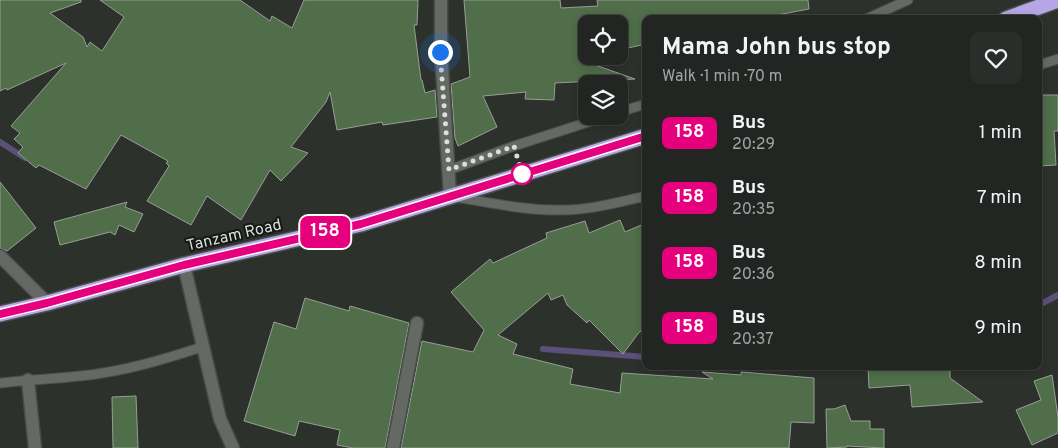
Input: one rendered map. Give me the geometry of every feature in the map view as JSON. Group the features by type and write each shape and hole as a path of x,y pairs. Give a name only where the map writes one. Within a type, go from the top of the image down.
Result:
{"highway":[{"path":"1017,15 1058,0"},
{"name":"Tanzam Road","path":"0,314 184,265 361,224 642,137"}],"street":[{"path":"441,0 440,52 450,196"},
{"path":"0,256 47,303"},
{"path":"184,265 220,419 232,448"},
{"path":"393,448 417,322"},
{"path":"28,380 35,448"}],"lane":[{"path":"875,15 908,0"},
{"path":"1042,64 1058,59"},
{"path":"628,109 642,105"},
{"path":"449,170 579,125"},
{"path":"450,196 521,208 564,210 608,205 642,197"},
{"path":"0,383 80,376 120,370 148,364 202,346"}],"building":[{"path":"0,0 81,0 81,2 50,13 83,37 87,47 90,42 102,51 124,17 100,0 240,0 270,21 272,16 292,28 304,0 418,0 417,25 414,25 421,80 425,93 435,90 437,117 383,125 382,122 337,130 330,92 326,102 291,147 308,153 281,181 270,170 241,220 207,196 191,225 147,201 169,166 166,163 168,161 121,135 86,189 39,165 36,168 18,153 23,147 14,139 20,133 11,126 66,63 7,90 6,88 0,91"},
{"path":"464,0 560,0 561,8 598,6 597,0 808,0 809,9 777,15 642,15 642,45 628,48 628,15 578,15 578,65 595,65 624,75 578,75 578,82 555,83 554,100 525,99 526,92 483,96 497,127 458,146 455,138 451,84 470,77"},
{"path":"1042,95 1058,95 1058,131 1054,131 1056,165 1042,166"},
{"path":"0,182 36,228 7,251 0,248"},
{"path":"127,202 125,207 143,214 134,232 119,225 115,235 110,232 60,245 54,222"},
{"path":"620,220 625,232 642,225 642,332 640,331 623,354 589,320 587,323 567,305 563,295 551,300 548,293 498,335 517,344 513,354 573,369 570,384 620,393 622,373 713,379 702,372 741,375 741,372 814,378 814,423 791,422 789,448 401,448 422,341 473,352 484,330 451,292 490,259 493,263 547,238 546,233 585,221 589,233"},
{"path":"305,298 349,311 350,306 409,323 385,448 353,448 337,445 340,430 299,421 295,436 244,421 274,322 296,329"},
{"path":"868,370 950,370 950,378 983,402 912,407 910,385 869,388"},
{"path":"1052,375 1058,417 1058,433 1032,445 1016,410 1041,400 1034,381"},
{"path":"136,396 138,448 113,448 112,397"},
{"path":"845,405 851,421 870,421 870,429 884,429 884,448 847,446 827,448 826,409 834,409"}],"waterway":[{"path":"0,142 25,158"},
{"path":"1042,303 1058,295"},
{"path":"543,349 642,357"}],"bus line":[{"name":"158","path":"0,314 184,265 361,224 642,137"}],"route":[{"path":"440,52 449,170 514,146 522,174"}]}
